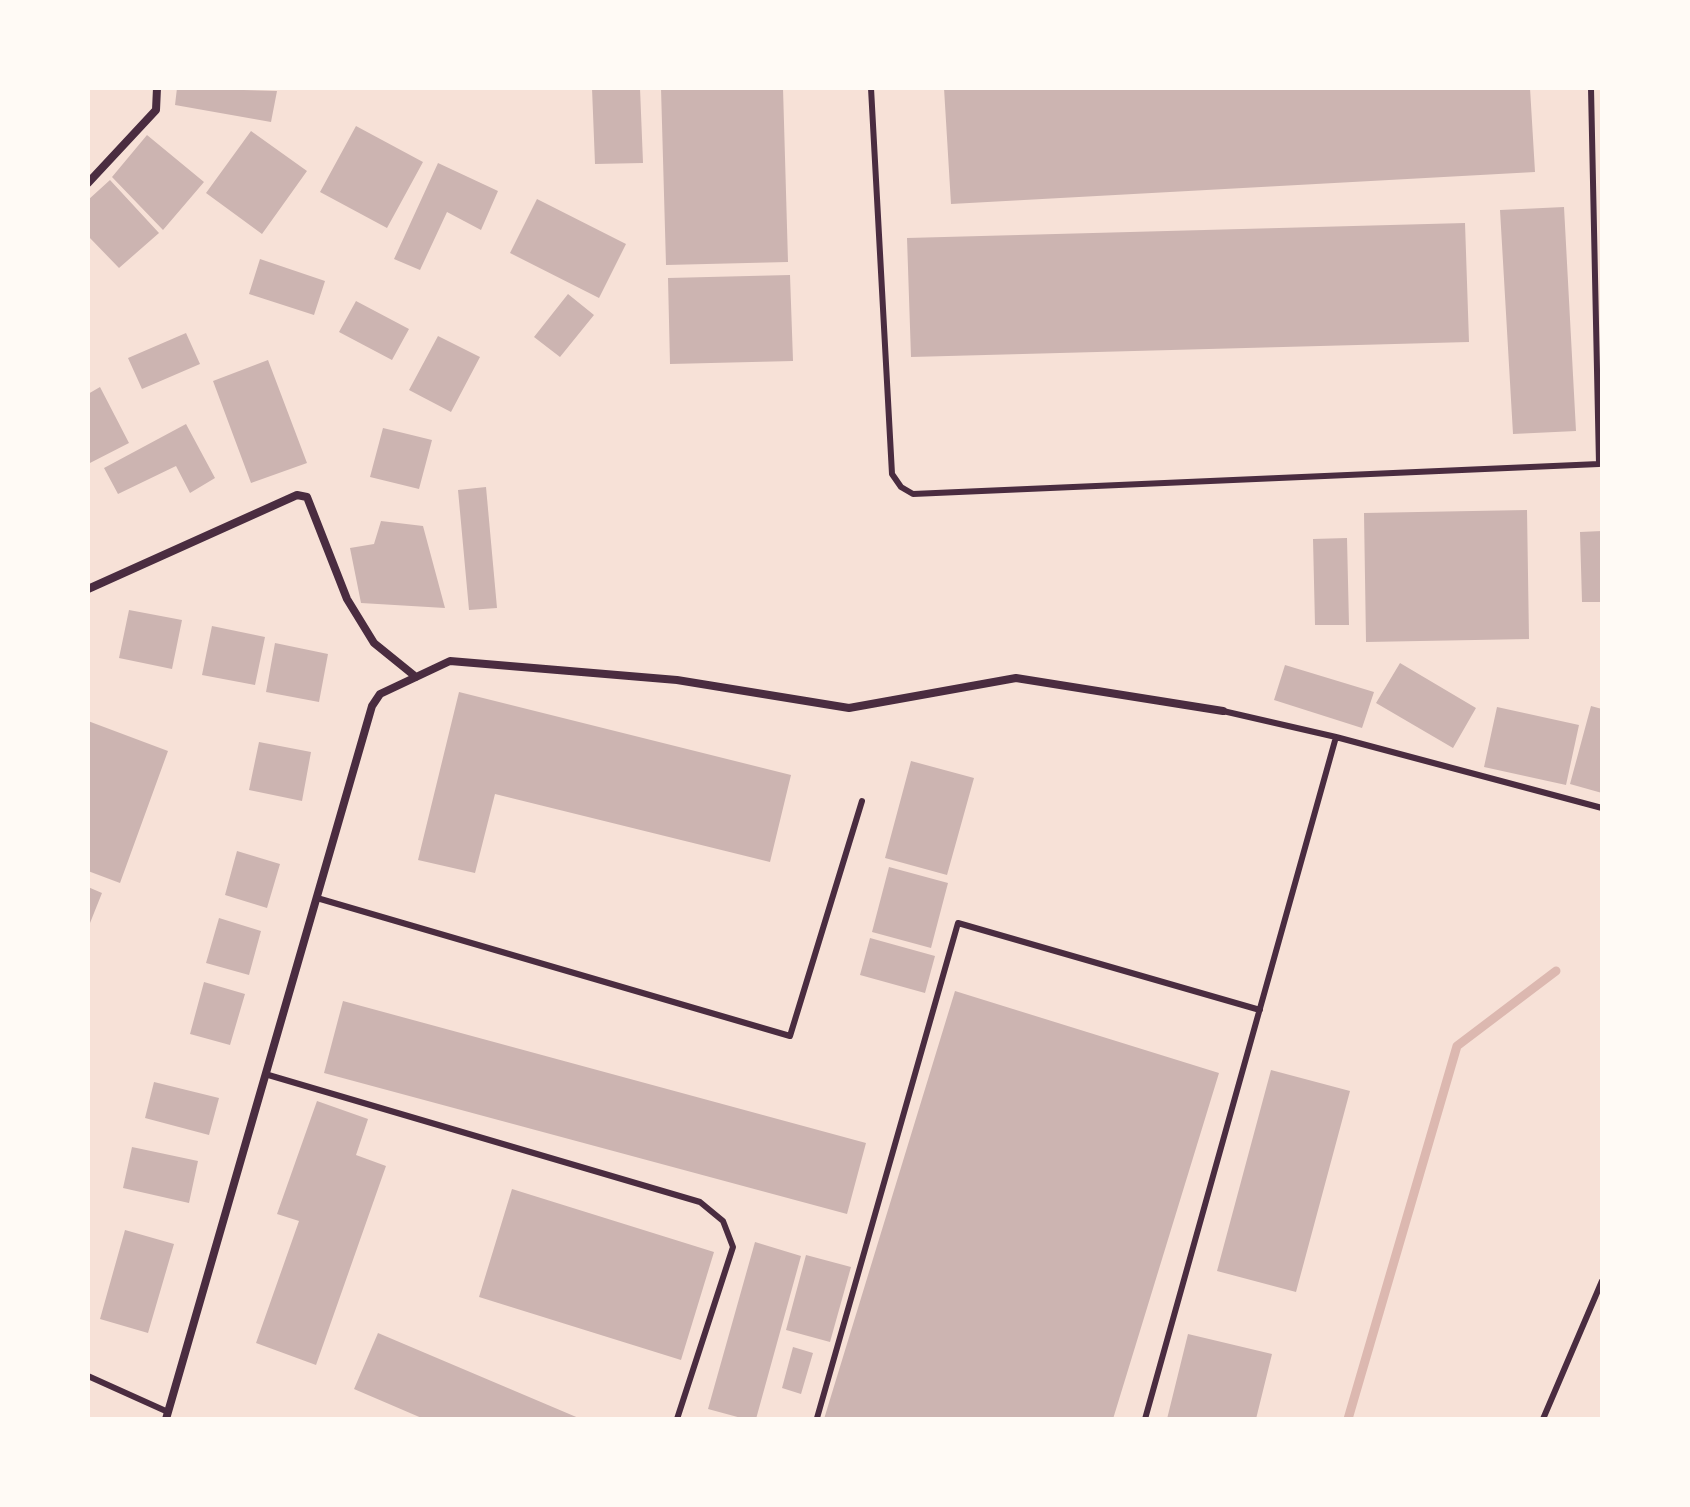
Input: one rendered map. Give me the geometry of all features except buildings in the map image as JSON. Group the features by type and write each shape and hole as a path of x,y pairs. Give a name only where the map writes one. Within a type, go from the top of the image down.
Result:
{"street":[{"path":"88,183 133,139 156,110 157,88"},
{"path":"88,589 297,495 307,497 347,599 374,643 416,677"},
{"path":"167,1416 372,706 380,694 450,661 677,680 849,708 1016,678 1223,711"}],"lane":[{"path":"871,88 892,474 901,487 913,494 1600,464 1591,88"},
{"path":"1223,711 1336,737 1602,808"},
{"path":"1145,1419 1336,737"},
{"path":"317,898 790,1036 862,801"},
{"path":"817,1418 958,923 1260,1010"},
{"path":"265,1074 700,1202 723,1221 733,1247 677,1419"},
{"path":"1543,1419 1602,1281"},
{"path":"88,1376 167,1416"}],"waterway":[{"path":"1348,1419 1457,1046 1556,971"}]}
